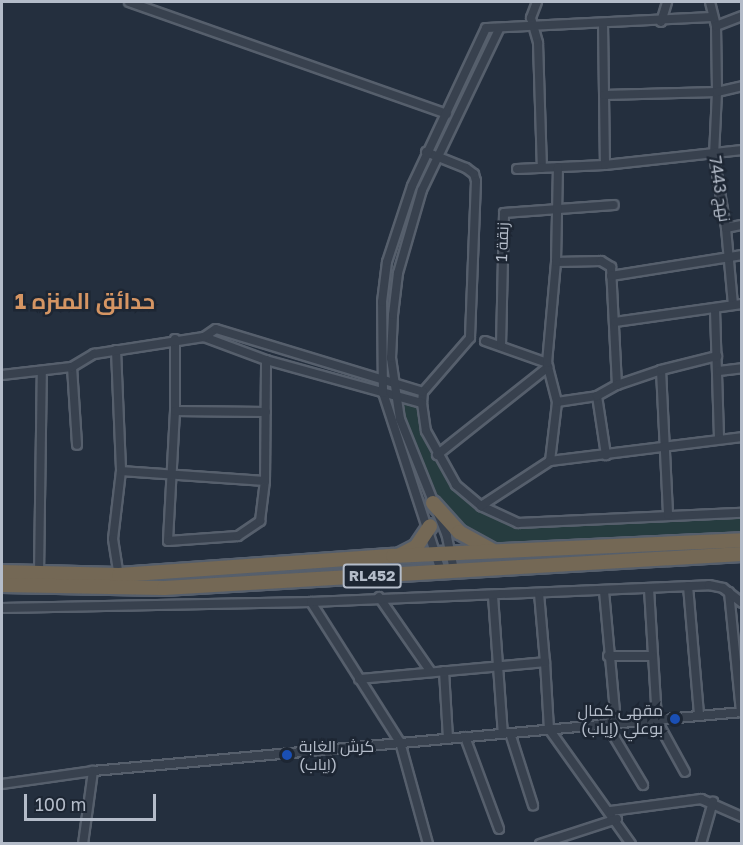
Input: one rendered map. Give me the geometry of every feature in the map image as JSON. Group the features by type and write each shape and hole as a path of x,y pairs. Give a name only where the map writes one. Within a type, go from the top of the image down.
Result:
{"highway":[{"path":"433,503 459,532 492,551"},
{"path":"393,556 416,547 430,526"},
{"name":"RL452","path":"2,572 119,575 393,556 741,540"},
{"name":"RL452","path":"2,585 127,589 741,554"}],"street":[{"path":"129,2 456,117"},
{"path":"537,2 531,18 538,43 542,168"},
{"path":"661,22 667,2"},
{"name":"نهج 7443","path":"710,2 714,22 717,92 714,156 737,304"},
{"path":"448,571 446,554 430,526 399,447 383,393 381,302 387,262 398,224 426,152 486,28 499,29 534,24 714,22 741,16"},
{"path":"603,23 605,165"},
{"path":"448,571 433,503 395,397 393,315 398,273 418,201 437,156 499,29"},
{"path":"604,95 717,92 741,86"},
{"path":"517,169 605,165 714,156 741,150"},
{"path":"426,152 474,174 473,312 467,346 423,392 422,403 426,431 437,455 456,485 481,506 500,517 533,525 668,515 741,513"},
{"path":"550,461 557,402 548,365 556,262 555,209 558,167"},
{"name":"زنقة 1","path":"501,346 503,216 507,211 614,205"},
{"path":"726,228 741,225"},
{"path":"611,276 741,255"},
{"path":"556,262 601,261 611,267 617,385"},
{"path":"615,322 715,310 737,304"},
{"path":"715,310 719,371 718,439"},
{"path":"204,337 216,329 382,382 423,392"},
{"path":"2,375 72,367 94,354 175,339 204,337 266,360 422,403"},
{"path":"175,339 175,411 169,472 168,541 172,543 238,536 253,526 263,513 266,360"},
{"path":"484,341 548,365"},
{"path":"116,350 121,471 113,526 119,575"},
{"path":"557,402 597,396 617,385 661,370 717,356"},
{"path":"437,455 548,365"},
{"path":"72,367 77,445"},
{"path":"719,371 741,368"},
{"path":"661,370 668,515"},
{"path":"39,574 42,371"},
{"path":"597,396 606,455"},
{"path":"175,411 266,412"},
{"path":"481,506 550,461 741,437"},
{"path":"121,471 169,472 265,481"},
{"path":"2,608 311,602 379,597 493,596 716,585 729,591 741,603"},
{"path":"688,586 699,715"},
{"path":"649,589 657,721 685,772"},
{"path":"604,591 612,724 643,785"},
{"path":"2,784 93,771 741,712 729,591"},
{"path":"539,594 549,729 617,819 631,843"},
{"path":"493,596 507,733 533,805"},
{"path":"379,597 431,672"},
{"path":"311,602 400,742 428,843"},
{"path":"608,656 652,656"},
{"path":"359,679 545,662"},
{"path":"444,671 448,738"},
{"path":"465,737 499,829"},
{"path":"83,843 93,771"},
{"path":"611,811 687,799 713,802 741,817"},
{"path":"701,843 713,802"},
{"path":"540,843 617,819"}],"green space":[{"path":"397,400 416,405 434,457 454,487 479,510 499,519 521,527 741,517 741,533 493,547 473,538 436,501 413,457"}],"place":[{"name":"مقهى كمال بوعلي (إياب)","path":"675,719"},
{"name":"كرش الغابة (إياب)","path":"287,755"}],"district":[{"name":"حدائق المنزه 1","path":"85,301"}]}
